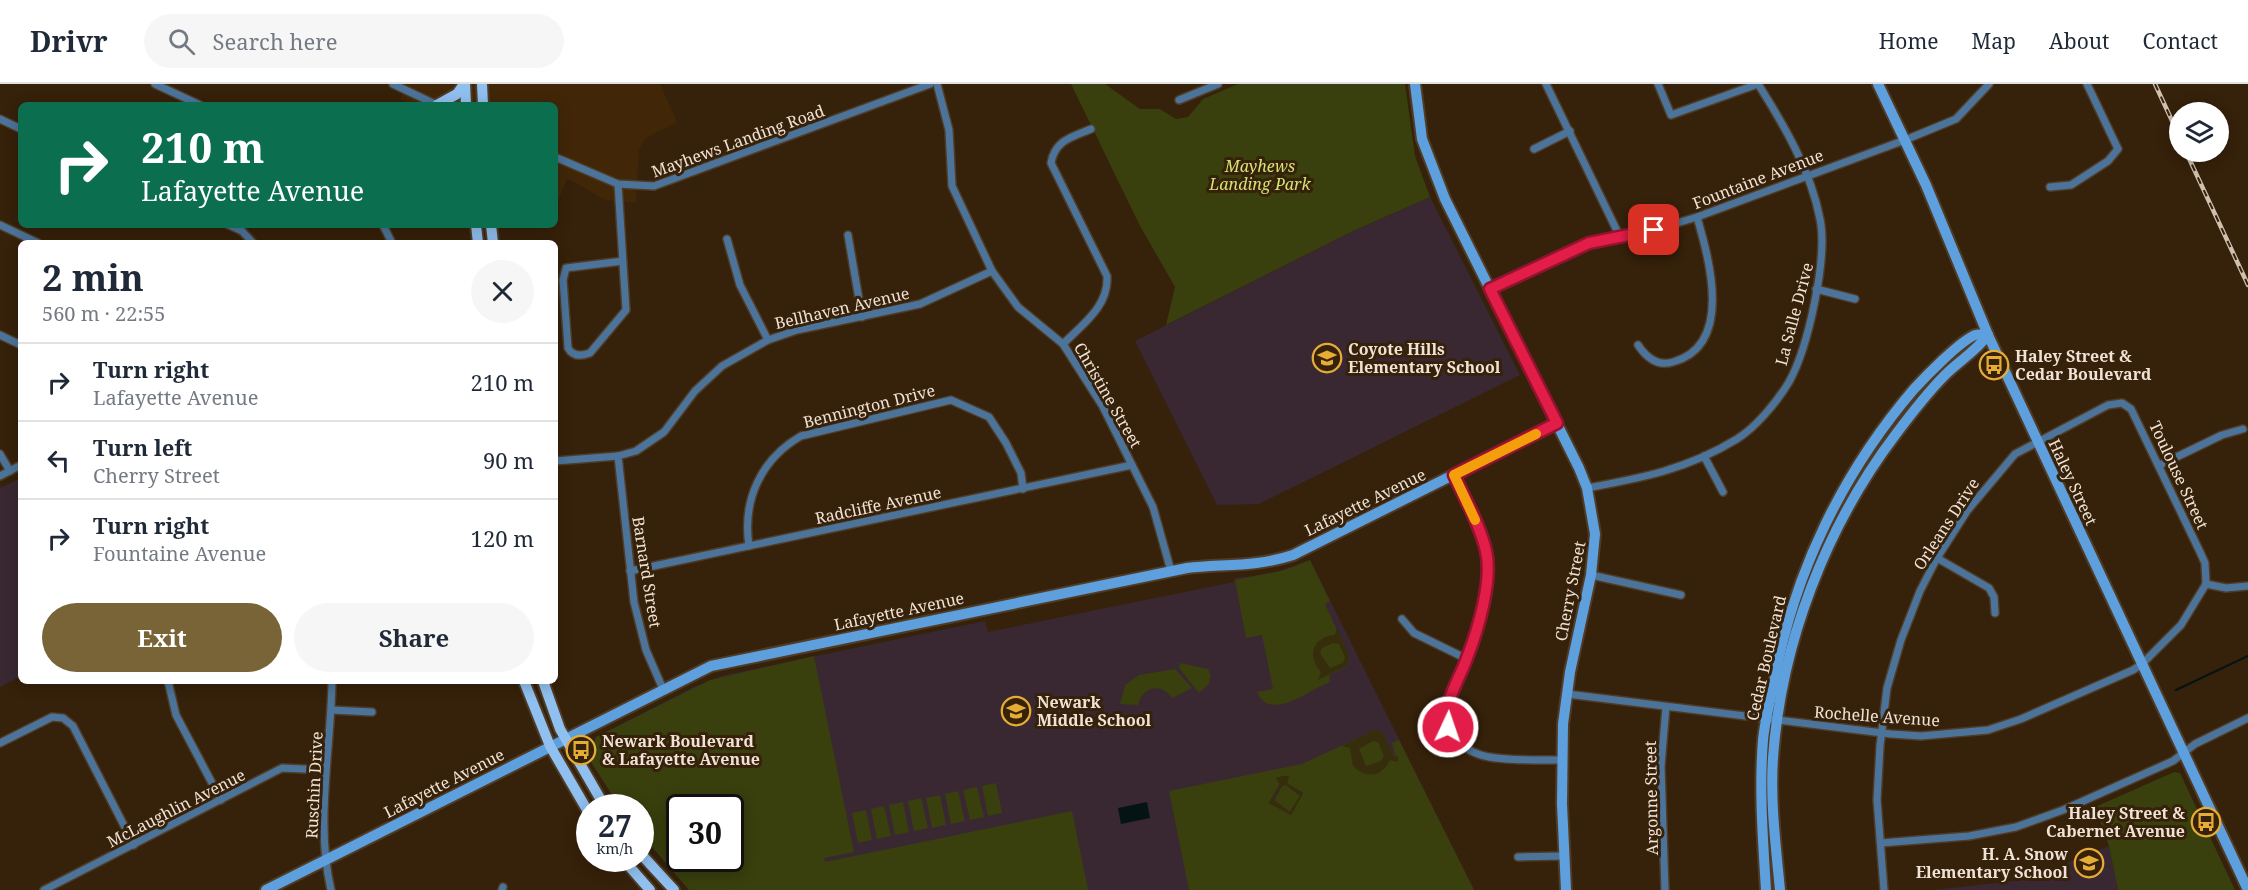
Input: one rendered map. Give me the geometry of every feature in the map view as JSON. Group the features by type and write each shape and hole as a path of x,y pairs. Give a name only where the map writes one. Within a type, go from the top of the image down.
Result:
{"main road":[{"path":"442,102 457,94 464,84"},
{"path":"464,84 466,102"},
{"path":"482,84 483,102"},
{"path":"525,684 550,746 578,794"},
{"path":"544,684 566,738 597,794"},
{"path":"654,868 674,890"},
{"path":"634,872 650,890"}],"street":[{"path":"155,84 194,102"},
{"path":"393,84 431,102"},
{"name":"Mayhews Landing Road","path":"558,158 618,184 648,187 671,182 930,84"},
{"name":"Christine Street","path":"937,84 949,130 952,186 992,271 1018,307 1063,344 1102,405 1153,507 1171,571"},
{"path":"1179,100 1218,84"},
{"name":"Cherry Street","path":"1415,84 1422,139 1445,199 1587,488 1596,534 1591,575 1567,694 1562,760 1566,890"},
{"path":"1546,84 1620,237"},
{"name":"La Salle Drive","path":"1587,488 1646,478 1676,469 1738,438 1756,423 1789,383 1800,355 1823,251 1821,230 1806,175 1785,126 1758,84 1671,115 1658,84"},
{"name":"Haley Street","path":"1878,84 1905,140 1988,335 2248,890"},
{"name":"Fountaine Avenue","path":"1490,289 1589,243 1696,217 1905,140 1956,119 1989,84"},
{"path":"2050,187 2071,185 2108,161 2118,149 2087,84"},
{"path":"0,119 18,128"},
{"path":"1063,344 1096,311 1108,290 1107,276 1051,162 1053,151 1060,142 1091,129"},
{"path":"1534,149 1570,131"},
{"path":"618,184 623,261 626,310 590,353 577,355 572,353 568,348 564,280 566,268 623,261"},
{"path":"1638,345 1653,360 1669,363 1690,352 1703,339 1711,315 1712,282 1711,265 1696,217"},
{"path":"0,225 32,240"},
{"path":"236,228 250,240"},
{"path":"848,235 862,317"},
{"path":"727,239 740,285 768,340"},
{"name":"Bellhaven Avenue","path":"558,461 618,456 652,441 664,432 707,380 738,355 768,340 797,330 920,304 992,271"},
{"path":"1816,290 1855,299"},
{"path":"0,335 18,344"},
{"name":"Cedar Boulevard","path":"1766,890 1761,798 1772,721 1807,600 1845,514 1879,456 1933,388 1980,347 1988,335"},
{"name":"Bennington Drive","path":"749,546 749,510 755,482 785,445 801,436 951,400 975,408 989,417 1006,443 1021,473 1023,489"},
{"name":"Toulouse Street","path":"2037,441 2108,405 2122,403 2131,409 2137,417 2205,563 2206,584"},
{"name":"Lafayette Avenue","path":"266,890 711,666 1171,571 1274,561 1293,555 1557,423"},
{"path":"2160,465 2222,435 2243,429"},
{"name":"Orleans Drive","path":"1884,890 1877,800 1887,688 1900,640 1937,558 1990,480 2015,454 2037,441"},
{"path":"0,454 9,471"},
{"name":"Barnard Street","path":"618,456 630,571 646,650 663,689"},
{"path":"1704,456 1723,492"},
{"name":"Radcliffe Avenue","path":"630,571 1132,465"},
{"path":"0,476 18,466"},
{"path":"1454,475 1483,541 1488,576 1467,659 1450,693 1446,710 1448,727 1456,741 1470,751 1489,757 1562,760"},
{"path":"1937,558 1989,588 1994,597 1995,613"},
{"path":"1591,575 1680,595"},
{"path":"2206,584 2226,588 2248,586"},
{"name":"Rochelle Avenue","path":"1567,694 1882,733 1921,736 1988,730 2021,719 2142,664 2181,625 2206,584"},
{"path":"1401,618 1414,633 1467,659"},
{"path":"169,684 177,715 221,800"},
{"name":"Ruschin Drive","path":"331,890 325,860 325,770 332,710 332,684"},
{"name":"Argonne Street","path":"1665,890 1661,766 1666,707"},
{"path":"332,710 372,711"},
{"path":"0,743 52,717 63,718 73,726 134,845"},
{"path":"1881,843 1969,836 2016,827 2063,810 2173,761 2182,751 2248,718"},
{"name":"Cedar Boulevard","path":"1772,721 1780,890"},
{"name":"McLaughlin Avenue","path":"44,890 282,768 325,770"},
{"path":"1518,857 1565,856"}],"shaded area":[{"path":"407,84 660,84 677,122 646,138 639,149 636,203 605,200 567,178 558,201 558,102 406,102 400,99"},
{"name":"Coyote Hills Elementary School","path":"1430,197 1520,375 1259,504 1217,505 1135,341 1353,231"},
{"path":"18,479 18,678 0,687 0,488"},
{"name":"Newark Middle School","path":"1310,560 1474,890 689,890 674,872 744,872 744,794 666,794 666,863 654,849 654,794 612,794 589,759 596,737 696,686 725,675 985,621 988,632 1234,582 1235,578 1271,574"},
{"path":"1147,802 1150,818 1121,824 1118,808"},
{"name":"H. A. Snow Elementary School","path":"2109,846 2118,890 1933,890 2023,880"}],"green space":[{"name":"Mayhews Landing Park","path":"1071,84 1105,84 1140,109 1160,109 1176,119 1188,117 1203,99 1238,84 1405,84 1415,156 1430,197 1353,231 1166,325 1175,287 1140,226"},
{"path":"1310,560 1330,601 1325,604 1349,656 1346,667 1329,675 1330,682 1291,701 1271,704 1263,701 1257,692 1273,689 1262,635 1246,638 1235,580 1285,570"},
{"path":"814,656 854,852 824,858 825,862 1072,811 1088,890 689,890 674,872 744,872 744,794 666,794 666,863 654,849 654,794 612,794 589,759 596,737 710,680"},
{"path":"1180,663 1208,669 1211,676 1209,684 1199,693 1179,668"},
{"path":"1175,669 1192,688 1172,698 1163,690 1152,689 1143,694 1138,705 1120,704 1125,685 1139,675"},
{"path":"1375,730 1382,732 1397,762 1392,743 1399,740 1474,890 1189,890 1169,791 1302,764","holes":["1277,782 1287,783 1303,793 1291,815 1269,803 1280,783"]},
{"path":"2174,772 2180,773 2235,890 2118,890 2109,846 2095,807"},
{"path":"996,783 1002,813 988,816 982,786"},
{"path":"1286,785 1300,796 1290,812 1274,802 1282,786"},
{"path":"977,787 984,817 970,820 963,790"},
{"path":"958,791 965,821 951,824 945,794"},
{"path":"940,795 946,825 932,828 926,798"},
{"path":"921,798 928,828 914,831 908,801"},
{"path":"903,802 909,832 895,835 889,805"},
{"path":"884,806 891,836 877,839 871,809"},
{"path":"866,810 872,840 858,843 852,813"}],"sand":[{"path":"1337,628 1349,656 1346,666 1318,680 1321,672 1314,660 1314,648 1321,639 1335,635","holes":["1333,643 1339,644 1345,657 1343,663 1330,668 1320,653 1322,648"]},
{"path":"1375,730 1382,732 1394,757 1398,756 1398,762 1390,760 1387,766 1378,773 1363,773 1353,766 1350,748 1342,746","holes":["1373,741 1378,742 1384,756 1381,761 1366,766 1359,749"]},
{"path":"1289,776 1287,783 1303,793 1291,815 1269,803 1280,784 1276,778","holes":["1286,785 1300,796 1290,812 1273,799 1282,786"]}],"waterway":[{"path":"2176,690 2248,656"}],"railway":[{"path":"2155,84 2169,114"},
{"path":"2191,162 2248,285"}],"slow traffic":[{"path":"1475,520 1454,475 1536,434"}],"place":[{"name":"Coyote Hills Elementary School","path":"1327,358"},
{"name":"Haley Street & Cedar Boulevard","path":"1994,365"},
{"name":"Newark Middle School","path":"1016,711"},
{"name":"Newark Boulevard & Lafayette Avenue","path":"581,750"},
{"name":"Haley Street & Cabernet Avenue","path":"2206,822"},
{"name":"H. A. Snow Elementary School","path":"2089,863"}],"route":[{"path":"1448,727 1446,710 1450,693 1467,659 1488,576 1486,552 1479,530 1454,475 1557,423 1490,289 1589,243 1654,230"}]}
